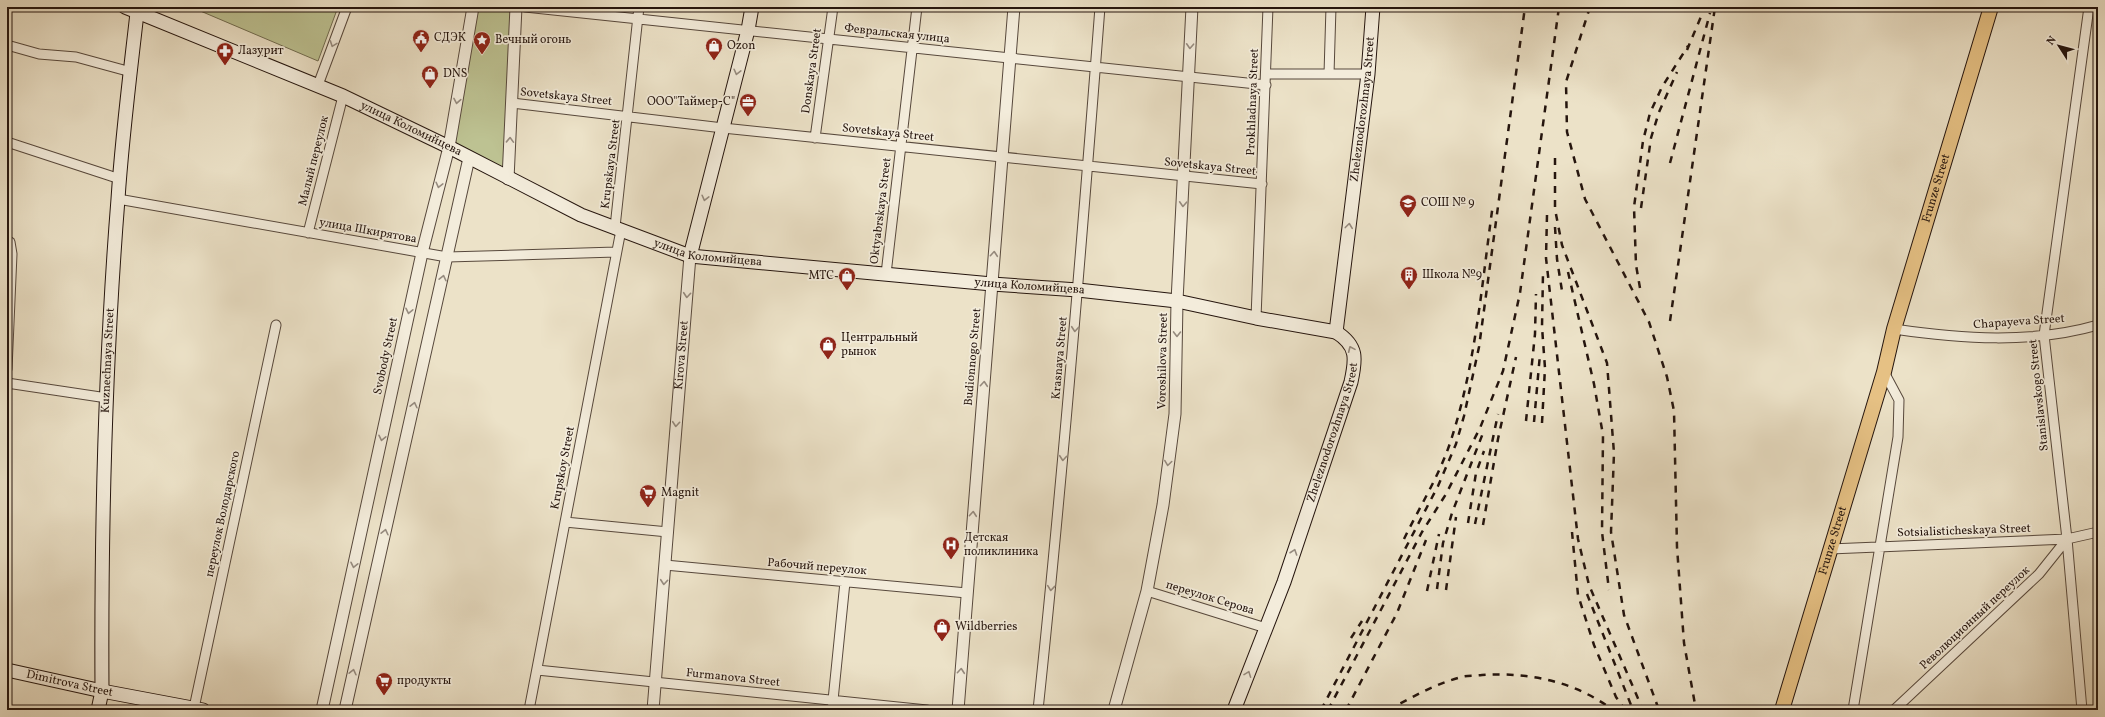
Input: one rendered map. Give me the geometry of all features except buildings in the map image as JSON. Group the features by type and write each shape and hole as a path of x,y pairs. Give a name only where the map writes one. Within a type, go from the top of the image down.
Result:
{"main road":[{"name":"улица Коломийцева","path":"125,7 343,96 449,147 508,179 581,215 690,256 992,284 1078,290 1177,301 1256,318 1336,332"},
{"name":"Kirova Street","path":"690,256 748,30 752,7"},
{"name":"Zheleznodorozhnaya Street","path":"1234,710 1284,582 1351,382 1356,359 1347,339 1336,332 1368,74 1374,7"},
{"name":"Frunze Street","path":"1782,710 1884,372 1894,329 1991,7"},
{"name":"Kuznechnaya Street","path":"98,710 102,691 102,571 107,398 118,199 137,13"},
{"name":"Dimitrova Street","path":"7,670 102,691 198,709"}],"street":[{"path":"318,85 347,7"},
{"name":"Svobody Street","path":"322,710 422,253 449,147 473,7"},
{"path":"508,179 516,7"},
{"name":"Февральская улица","path":"525,7 1266,85"},
{"name":"Krupskaya Street","path":"618,229 639,7"},
{"name":"Donskaya Street","path":"815,138 832,7"},
{"name":"Oktyabrskaya Street","path":"886,274 917,7"},
{"name":"Budionnogo Street","path":"958,710 1014,7"},
{"name":"Krasnaya Street","path":"1038,710 1052,580 1078,290 1100,7"},
{"name":"Voroshilova Street","path":"1114,710 1147,591 1163,505 1175,414 1177,301 1192,7"},
{"name":"Prokhladnaya Street","path":"1256,318 1268,7"},
{"path":"1329,74 1331,7"},
{"name":"Stanislavskogo Street","path":"2082,710 2067,539 2044,335 2089,7"},
{"path":"7,44 39,54 76,57 131,72"},
{"path":"1266,74 1368,74"},
{"name":"Малый переулок","path":"308,233 343,96"},
{"name":"Sovetskaya Street","path":"512,103 815,138 1262,184"},
{"path":"7,142 120,179"},
{"path":"345,710 468,158"},
{"name":"улица Шкирятова","path":"118,199 447,257 616,252"},
{"name":"Krupskoy Street","path":"529,710 616,252 618,229"},
{"path":"7,369 12,254 8,242"},
{"name":"Kirova Street","path":"653,710 690,256"},
{"name":"переулок Володарского","path":"198,709 276,325"},
{"name":"Chapayeva Street","path":"1894,329 1938,336 1990,339 2044,335 2098,326"},
{"path":"1853,710 1898,436 1900,400 1884,372"},
{"path":"7,383 107,398"},
{"path":"565,522 668,532"},
{"name":"Sotsialisticheskaya Street","path":"1830,549 2067,539 2098,532"},
{"name":"Революционный переулок","path":"1894,710 2039,574 2067,539"},
{"name":"Рабочий переулок","path":"665,565 967,593"},
{"path":"833,705 845,582"},
{"name":"переулок Серова","path":"1147,591 1266,628"},
{"name":"Furmanova Street","path":"537,670 656,682 833,705 928,710"}],"green space":[{"path":"191,7 338,7 318,61"},
{"path":"473,7 516,7 508,179 449,147"}],"railway":[{"path":"1321,710 1438,486 1456,444 1464,416 1479,347 1525,7"},
{"path":"1328,710 1422,532 1446,494 1480,428 1503,371 1520,293 1559,7"},
{"path":"1590,7 1566,82 1567,132 1585,199 1649,322 1667,377 1674,411 1677,547 1684,643 1696,710"},
{"path":"1687,50 1705,7"},
{"path":"1670,321 1715,7"},
{"path":"1670,163 1710,13"},
{"path":"1640,288 1636,265 1634,207 1643,141 1650,113 1662,87 1688,46"},
{"path":"1641,208 1651,138 1659,112 1677,72"},
{"path":"1555,158 1555,209 1562,245 1607,363 1614,453 1611,532 1624,615 1659,710"},
{"path":"1404,539 1442,463 1452,437 1460,409 1473,351 1493,204"},
{"path":"1547,215 1546,258 1578,539 1589,585 1643,710"},
{"path":"1555,227 1557,259 1562,291"},
{"path":"1568,272 1594,384 1603,435 1602,532 1609,590"},
{"path":"1542,423 1545,368 1542,327 1543,273"},
{"path":"1526,421 1535,334 1536,294"},
{"path":"1534,422 1540,354"},
{"path":"1483,525 1498,439 1516,357"},
{"path":"1475,524 1498,414"},
{"path":"1437,589 1443,543 1452,513 1483,433"},
{"path":"1468,523 1476,473 1484,451"},
{"path":"1446,590 1456,517"},
{"path":"1572,532 1578,595 1594,645 1616,697 1625,710"},
{"path":"1427,591 1439,534"},
{"path":"1346,710 1397,613 1426,540"},
{"path":"1587,594 1633,710"},
{"path":"1351,638 1362,621"},
{"path":"1388,710 1431,688 1461,677 1500,674 1534,677 1567,685 1598,700 1613,710"}],"place":[{"name":"СДЭК","path":"421,53"},
{"name":"Вечный огонь","path":"482,55"},
{"name":"Ozon","path":"714,61"},
{"name":"Лазурит","path":"225,66"},
{"name":"DNS","path":"430,89"},
{"name":"ООО\"Таймер-С\"","path":"748,117"},
{"name":"СОШ № 9","path":"1408,218"},
{"name":"Школа №9","path":"1409,290"},
{"name":"МТС","path":"847,291"},
{"name":"Центральный рынок","path":"828,360"},
{"name":"Magnit","path":"648,508"},
{"name":"Детская поликлиника","path":"951,560"},
{"name":"Wildberries","path":"942,642"},
{"name":"продукты","path":"384,696"}]}
